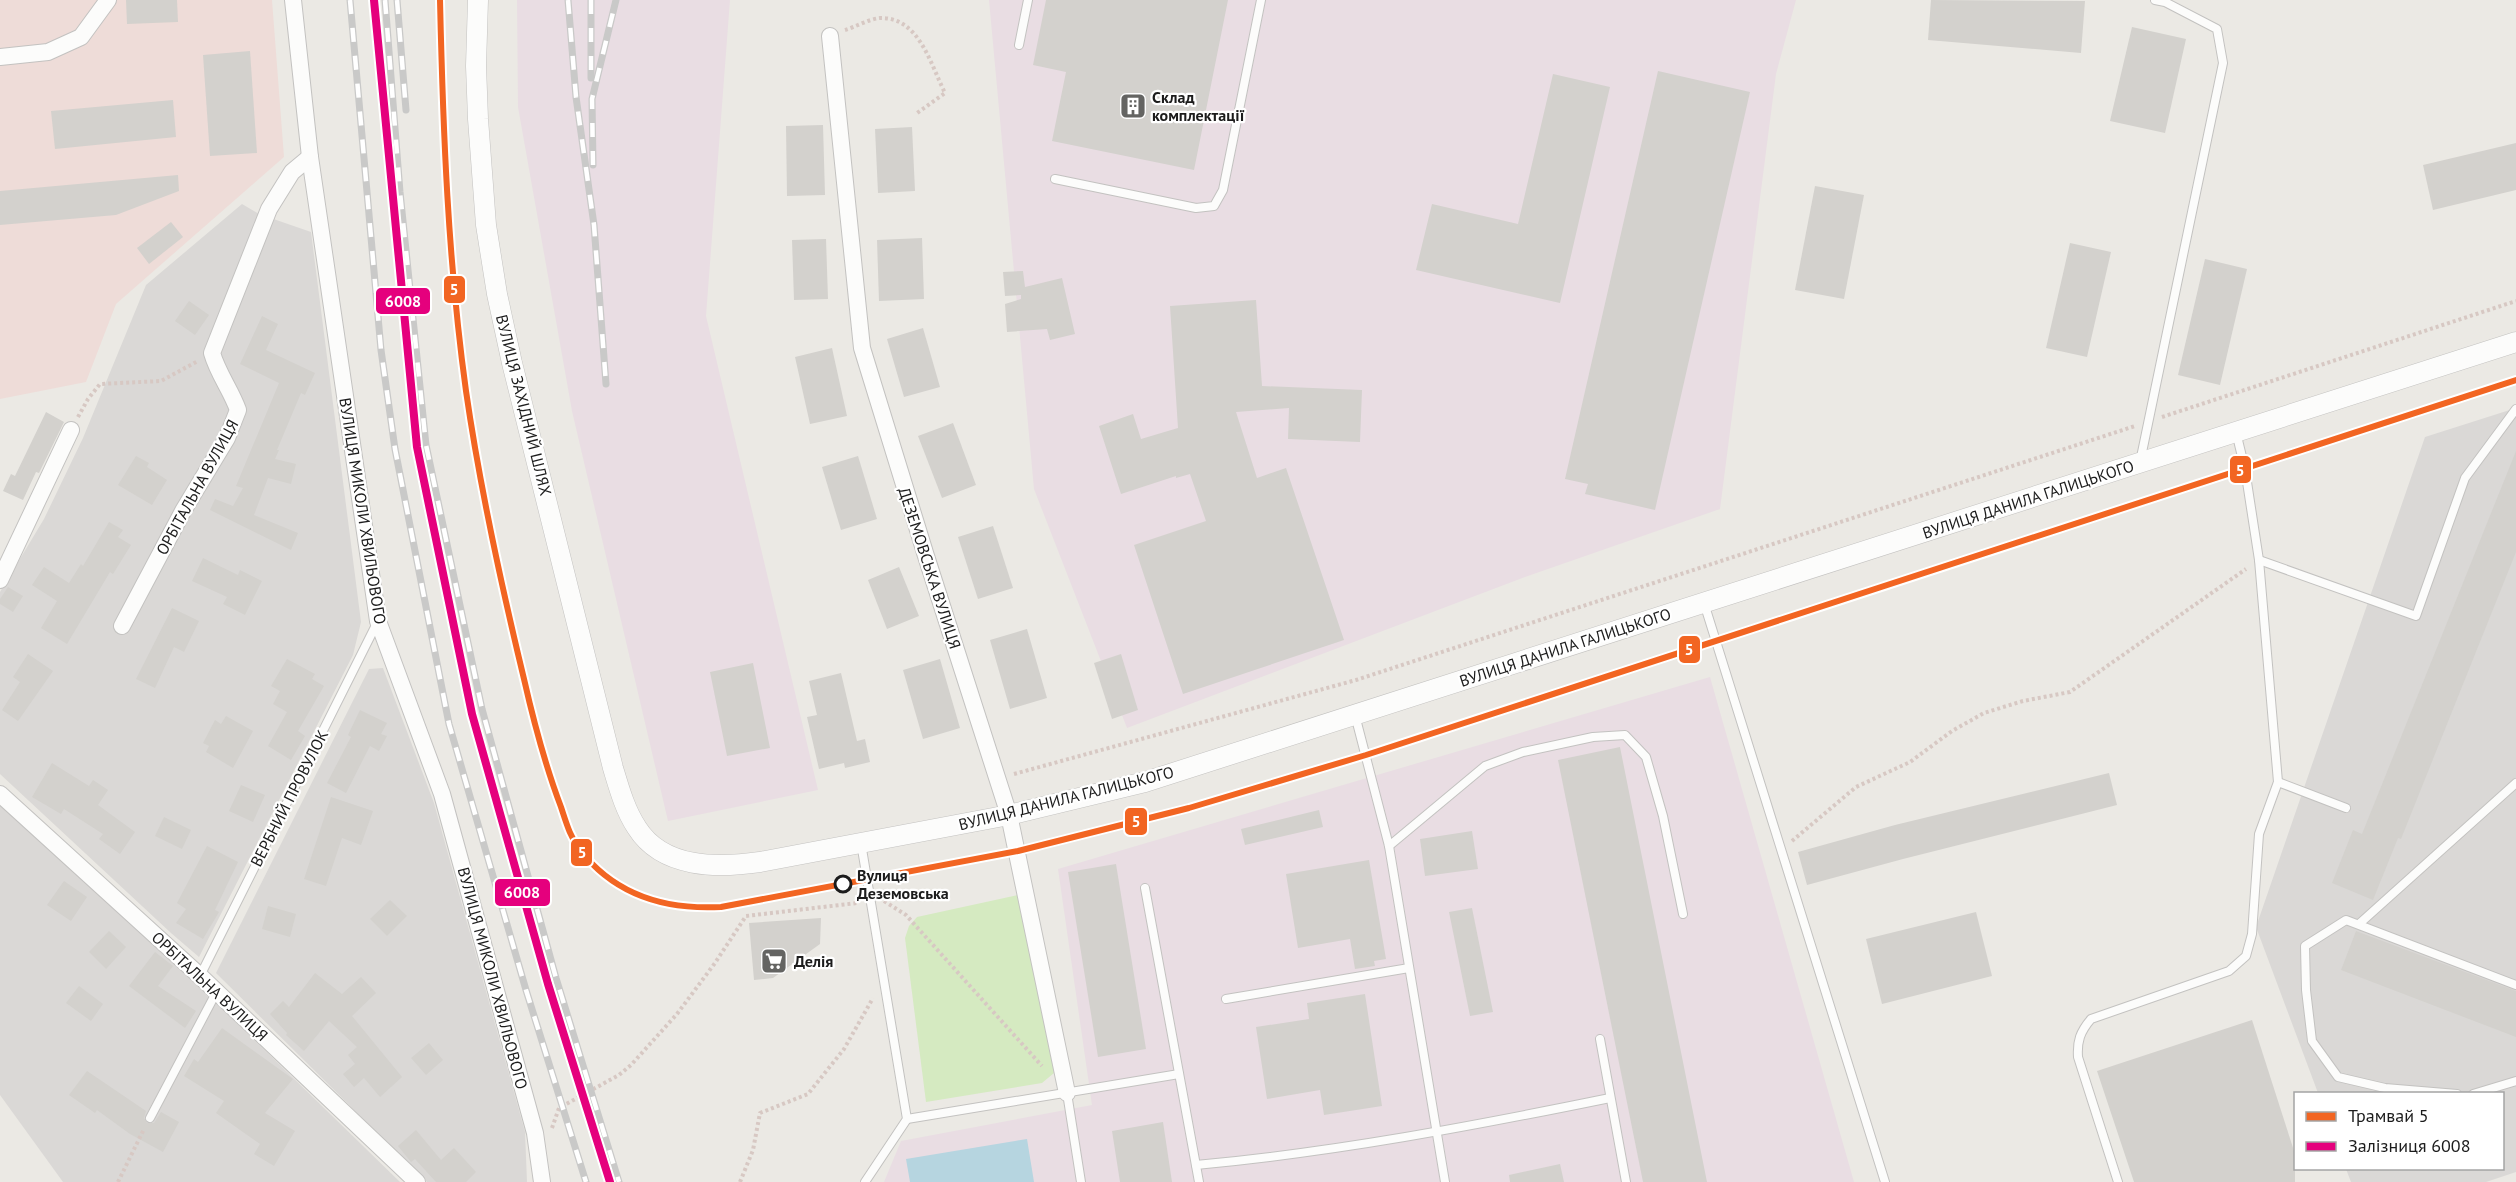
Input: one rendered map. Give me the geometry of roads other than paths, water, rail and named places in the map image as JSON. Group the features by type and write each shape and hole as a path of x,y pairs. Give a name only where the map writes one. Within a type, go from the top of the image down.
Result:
{"street":[{"path":"0,57 48,52 81,37 108,0"},
{"name":"ВУЛИЦЯ МИКОЛИ ХВИЛЬОВОГО","path":"293,0 310,157 378,621 442,794 535,1133 542,1182"},
{"name":"ВУЛИЦЯ ЗАХІДНИЙ ШЛЯХ","path":"478,0 476,41 478,119 486,225 497,294 512,363 613,768 625,802"},
{"name":"ДЕЗЕМОВСЬКА ВУЛИЦЯ","path":"830,36 862,348 1009,815 1067,1093"},
{"name":"ОРБІТАЛЬНА ВУЛИЦЯ","path":"122,626 183,511 227,438 238,410 232,394 216,370 212,353 269,209 292,172 310,157"},
{"name":"ВУЛИЦЯ ДАНИЛА ГАЛИЦЬКОГО","path":"625,802 638,829 656,848 667,854 696,863 744,864 1009,815 1145,782 2516,342"},
{"path":"0,580 71,430"},
{"name":"ОРБІТАЛЬНА ВУЛИЦЯ","path":"0,794 217,991 417,1182"}],"lane":[{"path":"1019,45 1028,0"},
{"path":"1055,179 1196,208 1214,206 1223,190 1261,0"},
{"path":"2140,462 2223,63 2217,29 2165,2 2155,0"},
{"path":"2259,560 2416,616 2466,478 2516,410"},
{"path":"2118,1182 2078,1058 2080,1036 2091,1019 2229,971 2246,956 2252,934 2259,834 2278,782 2259,560 2245,469 2236,432"},
{"path":"1704,603 1885,1182"},
{"name":"ВЕРБНИЙ ПРОВУЛОК","path":"200,976 378,621"},
{"path":"1354,715 1389,846 1445,1182"},
{"path":"1389,846 1485,766 1523,752 1593,737 1625,735 1646,757 1663,816 1683,914"},
{"path":"2278,782 2346,808"},
{"path":"2359,924 2516,783"},
{"path":"860,843 906,1119 865,1182"},
{"path":"1145,888 1199,1182"},
{"path":"2433,1092 2385,1088 2338,1077 2312,1041 2306,990 2305,946 2346,920 2516,985"},
{"path":"1226,999 1409,968"},
{"path":"150,1118 217,991"},
{"path":"1600,1039 1626,1182"},
{"path":"906,1119 1179,1074"},
{"path":"2480,1092 2516,1081"},
{"path":"1067,1093 1081,1182"},
{"path":"1196,1165 1437,1133 1610,1098"}],"water":[{"path":"1027,1139 1034,1182 910,1182 906,1159"}],"railway":[{"path":"350,0 381,350 395,449 449,724 526,990 586,1182"},
{"path":"385,0 400,192 426,445 482,709 556,978 619,1182"},
{"path":"397,0 406,110"},
{"path":"568,0 576,97 594,225 606,384"},
{"path":"591,0 591,78"},
{"path":"593,165 592,99 616,0"}],"tram line":[{"name":"5","path":"440,0 447,196 466,391 492,536 536,728 567,824 580,850 594,865 625,889 680,906 721,907 1018,851 1189,808 1366,755 2516,380"}],"rail line":[{"name":"6008","path":"374,0 417,447 472,714 548,984 610,1182"}],"place":[{"name":"Склад комплектації","path":"1133,106"},
{"name":"Вулиця Деземовська","path":"843,884"},
{"name":"Делія","path":"774,961"}]}
